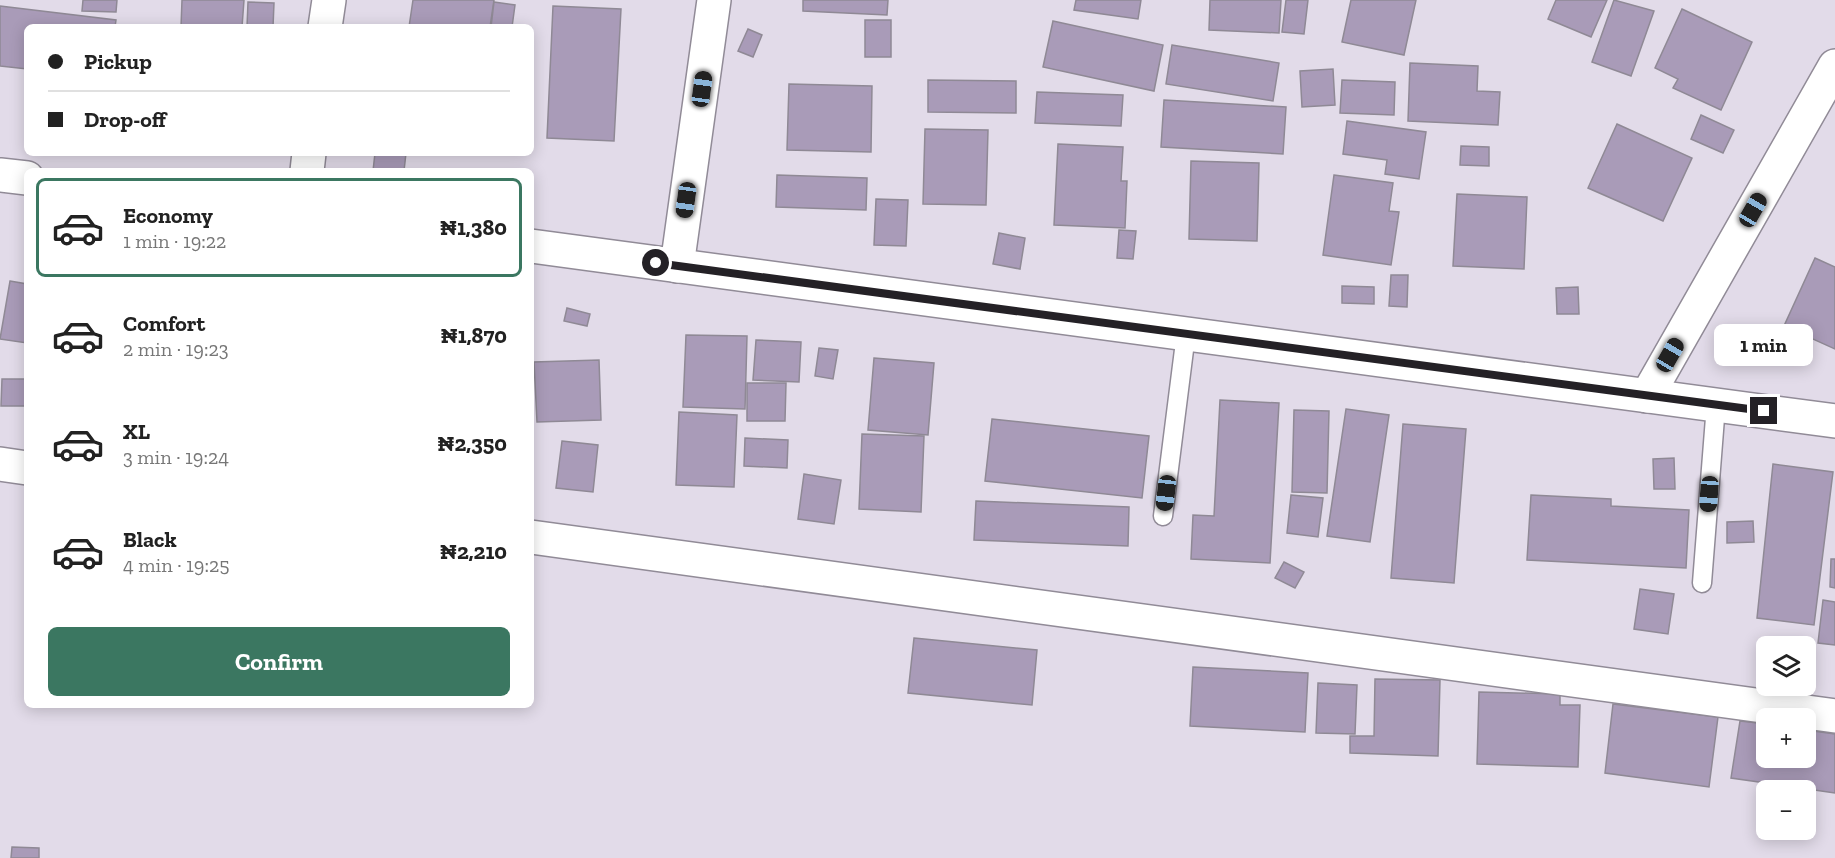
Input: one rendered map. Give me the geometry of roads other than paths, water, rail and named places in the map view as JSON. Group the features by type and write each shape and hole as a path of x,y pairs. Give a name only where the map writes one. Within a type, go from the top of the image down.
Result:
{"street":[{"path":"325,24 329,0"},
{"path":"677,266 714,0"},
{"path":"1647,396 1835,66"},
{"path":"0,175 24,178"},
{"path":"534,246 1835,421"},
{"path":"0,464 24,468"},
{"path":"534,537 1835,716"}],"lane":[{"path":"1163,516 1186,334"},
{"path":"1702,583 1716,405"}]}
